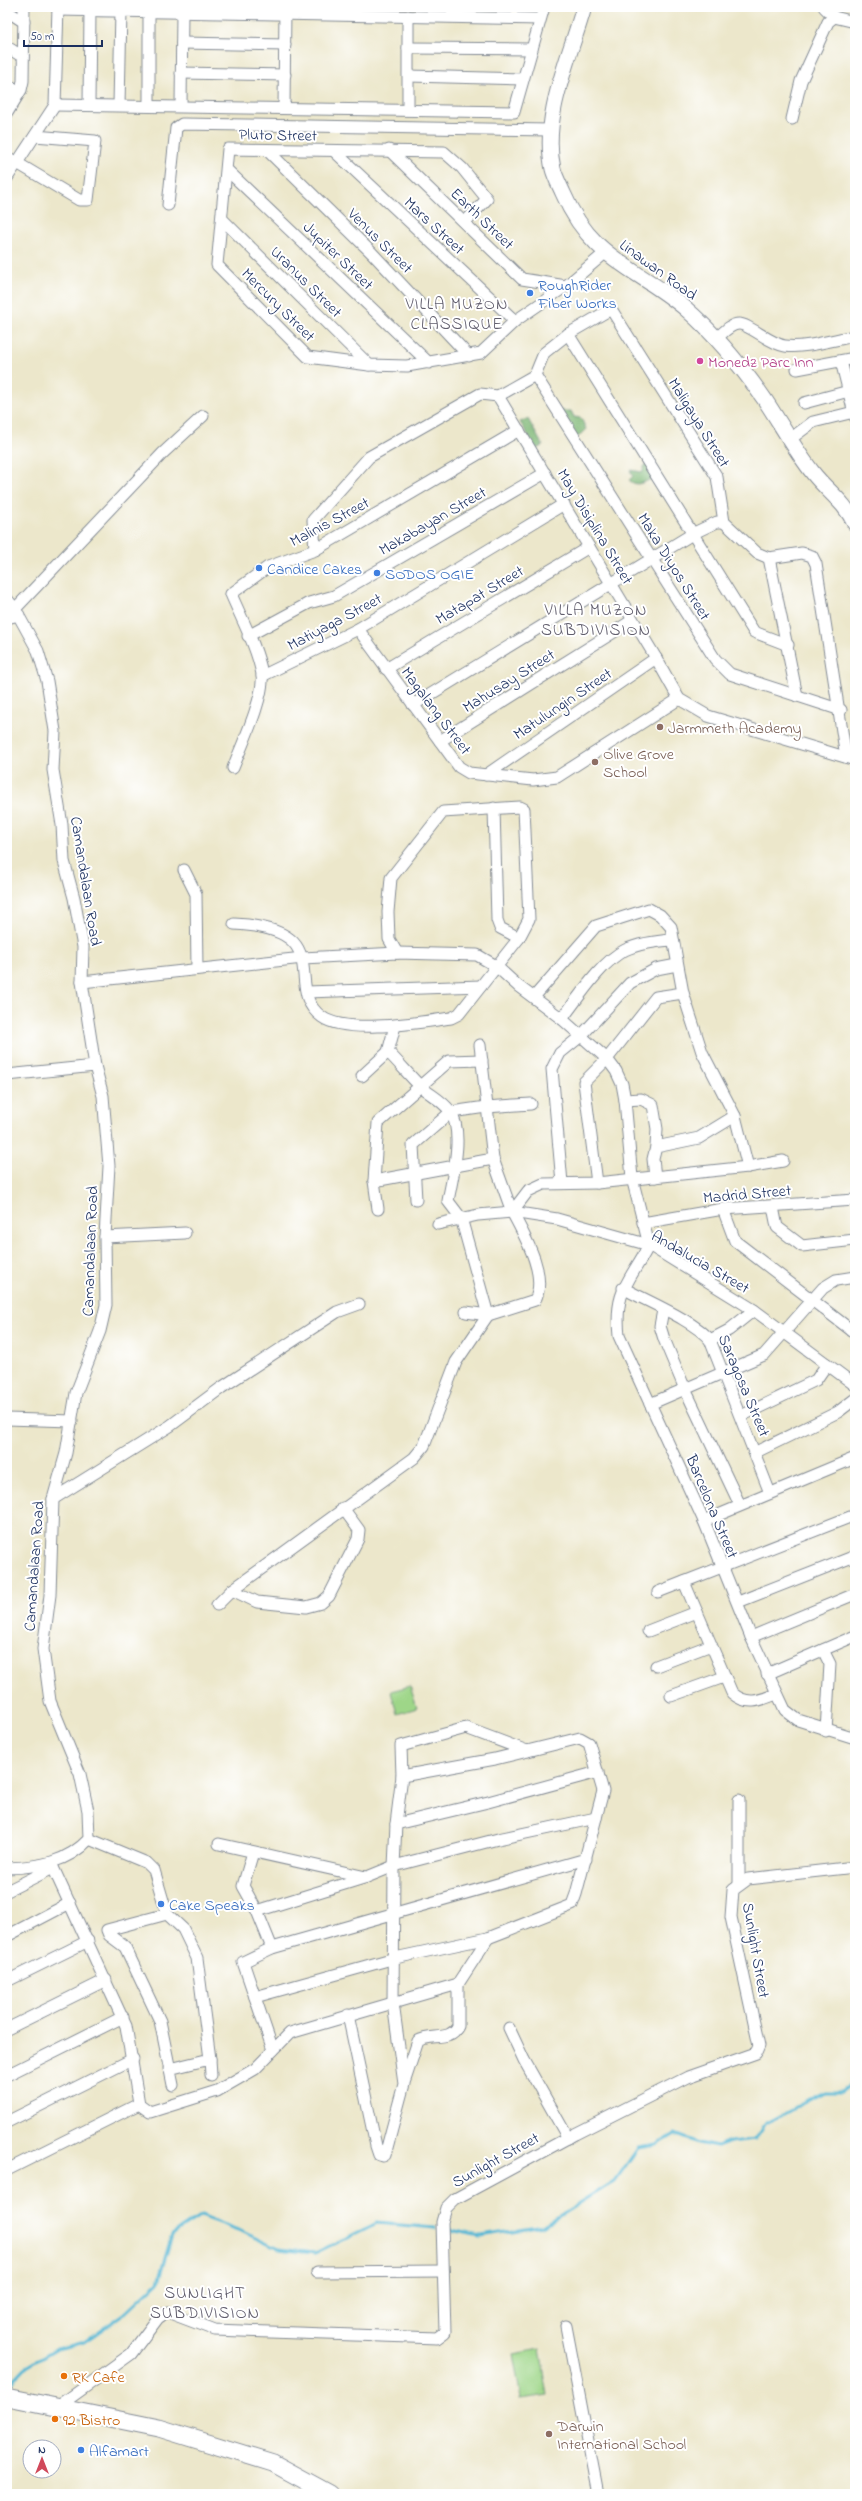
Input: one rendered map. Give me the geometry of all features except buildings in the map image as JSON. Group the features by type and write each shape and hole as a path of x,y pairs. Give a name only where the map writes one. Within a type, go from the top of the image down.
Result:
{"main road":[{"path":"7,2397 159,2428 273,2462 330,2494"}],"street":[{"path":"7,113 20,92 23,81 24,7"},
{"path":"55,105 181,105 514,112 544,7"},
{"name":"Linawan Road","path":"584,7 553,110 550,130 554,170 570,209 589,237 606,253 684,308 716,339 765,400 789,440 814,474 849,510 855,524"},
{"path":"824,7 834,17 855,22"},
{"path":"8,176 55,105 58,8 182,12 285,10 408,16 540,19"},
{"path":"89,104 90,10"},
{"path":"119,105 121,10"},
{"path":"149,10 149,106"},
{"path":"284,108 285,10"},
{"path":"7,11 24,22"},
{"path":"181,105 182,12"},
{"path":"408,16 408,110"},
{"path":"792,119 801,80 828,22 834,17"},
{"path":"182,43 285,45"},
{"path":"7,47 23,57"},
{"path":"408,48 532,50"},
{"path":"181,73 285,75"},
{"path":"409,76 523,80"},
{"path":"7,84 20,92"},
{"path":"168,205 176,128 182,124 550,130"},
{"path":"7,157 79,200 88,200 95,141 35,136"},
{"name":"Pluto Street","path":"217,265 228,149 334,151 389,150 444,152 462,168 487,199 465,222"},
{"name":"Venus Street","path":"267,150 372,253 469,356"},
{"name":"Earth Street","path":"389,150 465,222 522,279 566,286"},
{"name":"Mars Street","path":"334,151 515,321"},
{"name":"Jupiter Street","path":"227,170 429,363"},
{"name":"Uranus Street","path":"222,219 369,365"},
{"name":"Mercury Street","path":"217,265 308,357 369,365 408,366 481,353 515,321 566,286 606,253"},
{"name":"Maligaya Street","path":"568,334 611,309 717,477 724,522"},
{"path":"716,339 730,327 738,324 746,325 765,339 786,346 855,336"},
{"path":"315,550 313,520 369,457 480,394 498,396 535,375 544,353 568,334 694,533 754,632 788,645"},
{"path":"797,369 855,358"},
{"path":"789,440 813,422 854,415 841,361"},
{"name":"Maka Diyos Street","path":"535,375 715,659 730,674 840,710"},
{"path":"804,403 849,391"},
{"name":"May Disiplina Street","path":"498,396 634,620 679,699"},
{"path":"7,618 17,612 163,453 203,416"},
{"name":"Malinis Street","path":"233,768 258,701 262,676 231,594 268,567 315,550 519,430"},
{"name":"Makabayan Street","path":"248,636 309,603 334,596 545,473"},
{"name":"Matiyaga Street","path":"262,676 358,629 564,504"},
{"path":"413,705 694,533 717,522 724,522 756,553 769,558 802,553 812,556 816,564 840,710 851,758 708,716 679,699"},
{"name":"Matapat Street","path":"386,668 589,547"},
{"path":"769,558 788,645 797,696"},
{"name":"Camandalaan Road","path":"7,599 17,612 38,651 47,681 55,731 53,770 62,825 64,861 74,898 83,947 82,982 95,1066 103,1096 108,1166 104,1237 106,1305 100,1331 76,1393 72,1421 52,1499 50,1595 43,1649 50,1701 80,1774 88,1811 89,1839"},
{"name":"Mahusay Street","path":"440,741 634,620"},
{"name":"Magalang Street","path":"358,629 459,767 469,773 533,780 557,777 679,699"},
{"name":"Matulungin Street","path":"486,775 656,658"},
{"path":"234,924 259,925 278,932 294,942 303,958 307,992 312,1006 322,1017 340,1025 394,1026 451,1018 459,1014 520,938 529,919 524,809 520,807 443,812 391,878 388,912 389,939 397,953"},
{"path":"494,808 497,920 500,928 520,938"},
{"path":"184,870 196,894 197,969"},
{"path":"534,997 596,926 649,909 660,915 671,927 683,992 702,1052 735,1116 748,1167"},
{"path":"562,1018 601,970 623,951 638,945 673,940"},
{"path":"82,982 303,958 397,953 477,955 496,966 518,986 562,1018 607,1059 622,1084 625,1100 632,1178 648,1246"},
{"path":"562,1183 552,1069 560,1053 581,1036 630,982 656,969 677,965"},
{"path":"307,992 481,986"},
{"path":"597,1183 584,1082 607,1059 656,997 683,992"},
{"path":"362,1076 388,1052 394,1026"},
{"path":"466,1312 488,1315 535,1300 540,1292 538,1274 529,1246 512,1212 493,1159 480,1045"},
{"path":"217,1605 232,1590 343,1508 414,1458 424,1446 456,1362 488,1315 461,1218 448,1201 456,1164 455,1126 451,1112 443,1103 420,1086 388,1052"},
{"path":"378,1209 374,1181 378,1123 448,1061 482,1060"},
{"path":"7,1075 95,1066"},
{"path":"625,1100 641,1099 653,1104 657,1129 656,1147 653,1159 655,1177"},
{"path":"416,1200 414,1144 451,1112 486,1107 531,1104"},
{"path":"656,1147 699,1138 735,1116"},
{"path":"374,1181 456,1164 493,1159"},
{"path":"512,1212 528,1191 543,1184 597,1183 632,1178 748,1167 783,1161"},
{"name":"Madrid Street","path":"643,1223 723,1209 774,1207 855,1200"},
{"path":"774,1207 777,1227 802,1246 855,1240"},
{"path":"723,1209 735,1241 855,1333"},
{"name":"Andalucia Street","path":"438,1224 461,1218 512,1212 556,1219 648,1246 754,1310 855,1385"},
{"path":"104,1237 185,1233"},
{"name":"Barcelona Street","path":"648,1246 623,1288 616,1312 619,1336 704,1521 751,1637 784,1710 798,1720 826,1731 855,1738"},
{"path":"650,1404 723,1374 764,1355 823,1288 836,1280 855,1277"},
{"name":"Saragosa Street","path":"623,1288 703,1331 710,1340 756,1452 770,1493"},
{"path":"52,1499 170,1426 221,1388 337,1312 358,1304"},
{"path":"663,1310 660,1326 685,1389 740,1505"},
{"path":"710,1340 728,1330 754,1310"},
{"path":"741,1416 816,1380 827,1364"},
{"path":"756,1452 838,1412 855,1399"},
{"path":"7,1419 72,1421"},
{"path":"704,1521 855,1458"},
{"path":"232,1590 257,1602 306,1607 321,1603 330,1596 358,1539 359,1530 343,1508"},
{"path":"658,1592 723,1569 855,1515"},
{"path":"738,1602 855,1556"},
{"path":"684,1582 732,1693 739,1699 751,1703 776,1694"},
{"path":"751,1637 855,1594"},
{"path":"648,1631 697,1612"},
{"path":"767,1674 855,1636"},
{"path":"656,1666 711,1645"},
{"path":"823,1650 830,1664 826,1731"},
{"path":"671,1696 724,1677"},
{"path":"404,2084 393,2003 395,1958 394,1866 396,1824 402,1776 401,1746 466,1728 527,1751"},
{"path":"255,1997 395,1958 488,1938 572,1905 586,1859 603,1791 589,1743 585,1739 580,1738 527,1751 402,1776"},
{"path":"396,1824 488,1802 598,1772"},
{"path":"739,1800 739,1884"},
{"path":"257,1911 367,1877 394,1866 498,1839 596,1818"},
{"path":"7,1892 52,1865 69,1857 89,1839 152,1866 167,1914 183,1929 197,1958 211,2075"},
{"path":"218,1844 367,1877"},
{"path":"253,1852 244,1886 257,1911 272,1948"},
{"path":"274,2050 243,1962 272,1948 586,1859"},
{"path":"7,1868 52,1865"},
{"path":"52,1865 123,2017 133,2059 139,2104 150,2112 217,2092 255,2069 290,2032 458,1984"},
{"name":"Sunlight Street","path":"56,2408 131,2354 158,2318 164,2314 170,2313 215,2330 437,2338 445,2332 442,2222 446,2208 455,2198 688,2077 756,2053 759,2046 731,1917 733,1890 739,1884 748,1879 855,1867"},
{"path":"7,1936 70,1903"},
{"path":"167,1914 107,1930 109,1935 125,1947 160,2021 173,2085"},
{"path":"348,2015 376,2146 379,2155 383,2156 385,2155 404,2084 418,2041 431,2037 450,2036 456,2032 458,2026 458,1984 488,1938"},
{"path":"7,1981 88,1941"},
{"path":"7,2029 106,1980"},
{"path":"7,2075 123,2017"},
{"path":"509,2028 524,2060 568,2138"},
{"path":"7,2122 133,2059"},
{"path":"169,2069 210,2059"},
{"path":"7,2170 139,2104"},
{"path":"317,2272 443,2271"},
{"path":"566,2326 598,2494"}],"green space":[{"path":"554,411 571,411 574,417 581,418 586,429 573,442"},
{"path":"528,419 543,446 536,449 520,422"},
{"path":"647,461 652,468 652,482 651,479 637,484 629,480 633,476 630,470 642,472"},
{"path":"410,1686 417,1708 397,1714 391,1691"},
{"path":"540,2349 548,2395 521,2399 513,2354"}],"waterway":[{"path":"445,2229 481,2236 543,2226 615,2181 638,2148 657,2145 675,2134 698,2143 717,2147 730,2142 755,2139 766,2123 824,2092 841,2092 855,2081"},
{"path":"7,2387 25,2368 57,2349 84,2342 124,2314 158,2282 172,2235 201,2216 239,2230 278,2249 315,2253 377,2223 435,2228"}],"place":[{"name":"RoughRider Fiber Works","path":"530,293"},
{"name":"Monedz Parc Inn","path":"700,361"},
{"name":"Candice Cakes","path":"259,568"},
{"name":"SODOS OGIE","path":"377,573"},
{"name":"Jarmmeth Academy","path":"660,727"},
{"name":"Olive Grove School","path":"595,762"},
{"name":"Cake Speaks","path":"161,1904"},
{"name":"RK Cafe","path":"64,2376"},
{"name":"92 Bistro","path":"55,2419"},
{"name":"Darwin International School","path":"549,2434"},
{"name":"Alfamart","path":"81,2450"}],"district":[{"name":"VILLA MUZON CLASSIQUE","path":"457,313"},
{"name":"VILLA MUZON SUBDIVISION","path":"596,619"},
{"name":"SUNLIGHT SUBDIVISION","path":"205,2302"}]}
